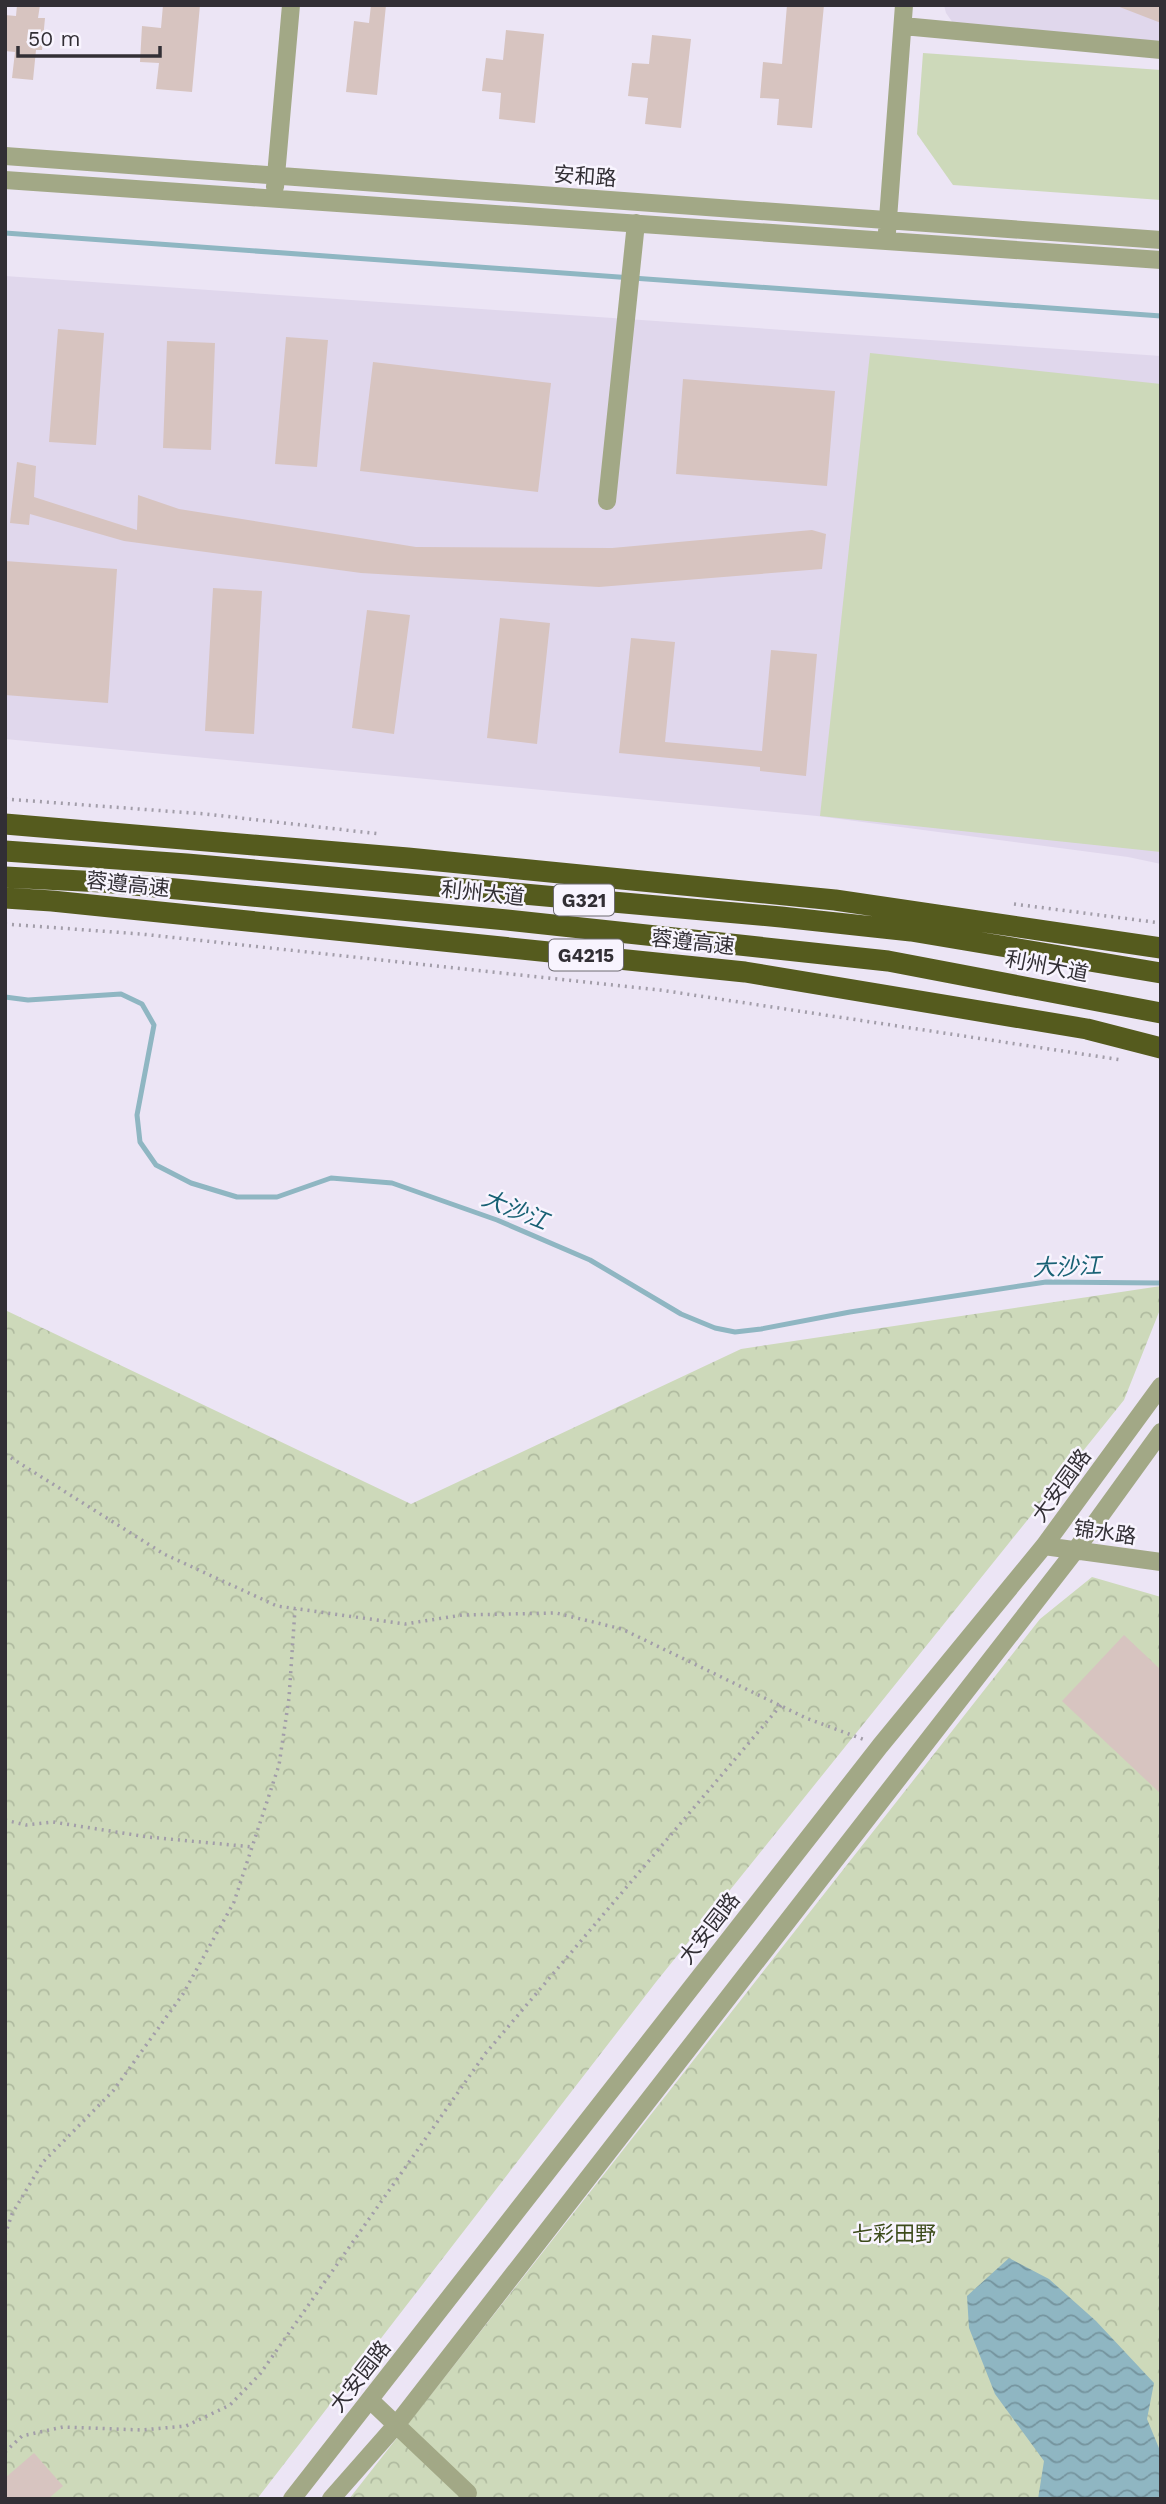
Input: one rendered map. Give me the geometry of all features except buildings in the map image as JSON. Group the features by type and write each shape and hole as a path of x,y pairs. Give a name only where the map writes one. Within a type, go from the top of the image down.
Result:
{"highway":[{"path":"5,824 395,857 835,901 1161,947"},
{"name":"利州大道","path":"5,850 781,917 911,931 1161,973"},
{"name":"利州大道","path":"5,877 102,882 508,920 888,961 1161,1013"},
{"name":"蓉遵高速","path":"5,898 745,972 1087,1029 1161,1048"}],"street":[{"path":"274,197 291,5"},
{"path":"887,240 904,5"},
{"path":"903,26 1161,50"},
{"name":"安和路","path":"5,156 1161,240"},
{"name":"安和路","path":"5,180 1161,260"},
{"path":"607,501 636,223"},
{"name":"大安园路","path":"292,2499 880,1746 1044,1546 1161,1386"},
{"path":"331,2499 397,2424 1075,1551 1161,1433"},
{"name":"锦水路","path":"1044,1546 1161,1562"},
{"path":"370,2400 468,2493"}],"path":[{"path":"5,924 141,934 660,990 1134,1062"},
{"path":"5,1454 164,1554 277,1606 405,1624 462,1615 556,1613 622,1629 781,1706 880,1746"},
{"path":"5,2235 12,2214 43,2162 113,2091 183,1994 234,1902 279,1765 289,1698 295,1609"},
{"path":"5,2452 22,2436 63,2427 141,2430 186,2426 230,2405 260,2374 485,2054 781,1706"},
{"path":"5,1820 26,1825 53,1822 148,1837 253,1847"}],"shaded area":[{"path":"944,5 1161,5 1161,46 953,23"},
{"path":"5,276 1161,356 1161,864 1128,857 817,816 5,739"}],"green space":[{"path":"923,53 1161,70 1161,200 953,185 917,134"},
{"path":"870,353 1161,384 1161,852 820,816"},
{"path":"1161,1286 1161,1307 1124,1400 656,1982 257,2499 5,2499 5,1310 411,1504 741,1349"},
{"name":"七彩田野","path":"1092,1577 1161,1597 1161,2499 349,2499 1040,1619"}],"water":[{"path":"1009,2258 1049,2279 1096,2321 1154,2383 1147,2419 1161,2453 1161,2499 1038,2499 1044,2461 995,2394 969,2328 967,2296"}],"waterway":[{"path":"5,233 1161,316"},
{"name":"大沙江","path":"5,997 28,1000 121,994 142,1004 154,1025 137,1115 140,1142 156,1165 191,1183 237,1197 277,1197 331,1178 392,1183 497,1220 590,1260 681,1314 715,1328 735,1332 761,1329 850,1312 1046,1282 1161,1283"}]}
